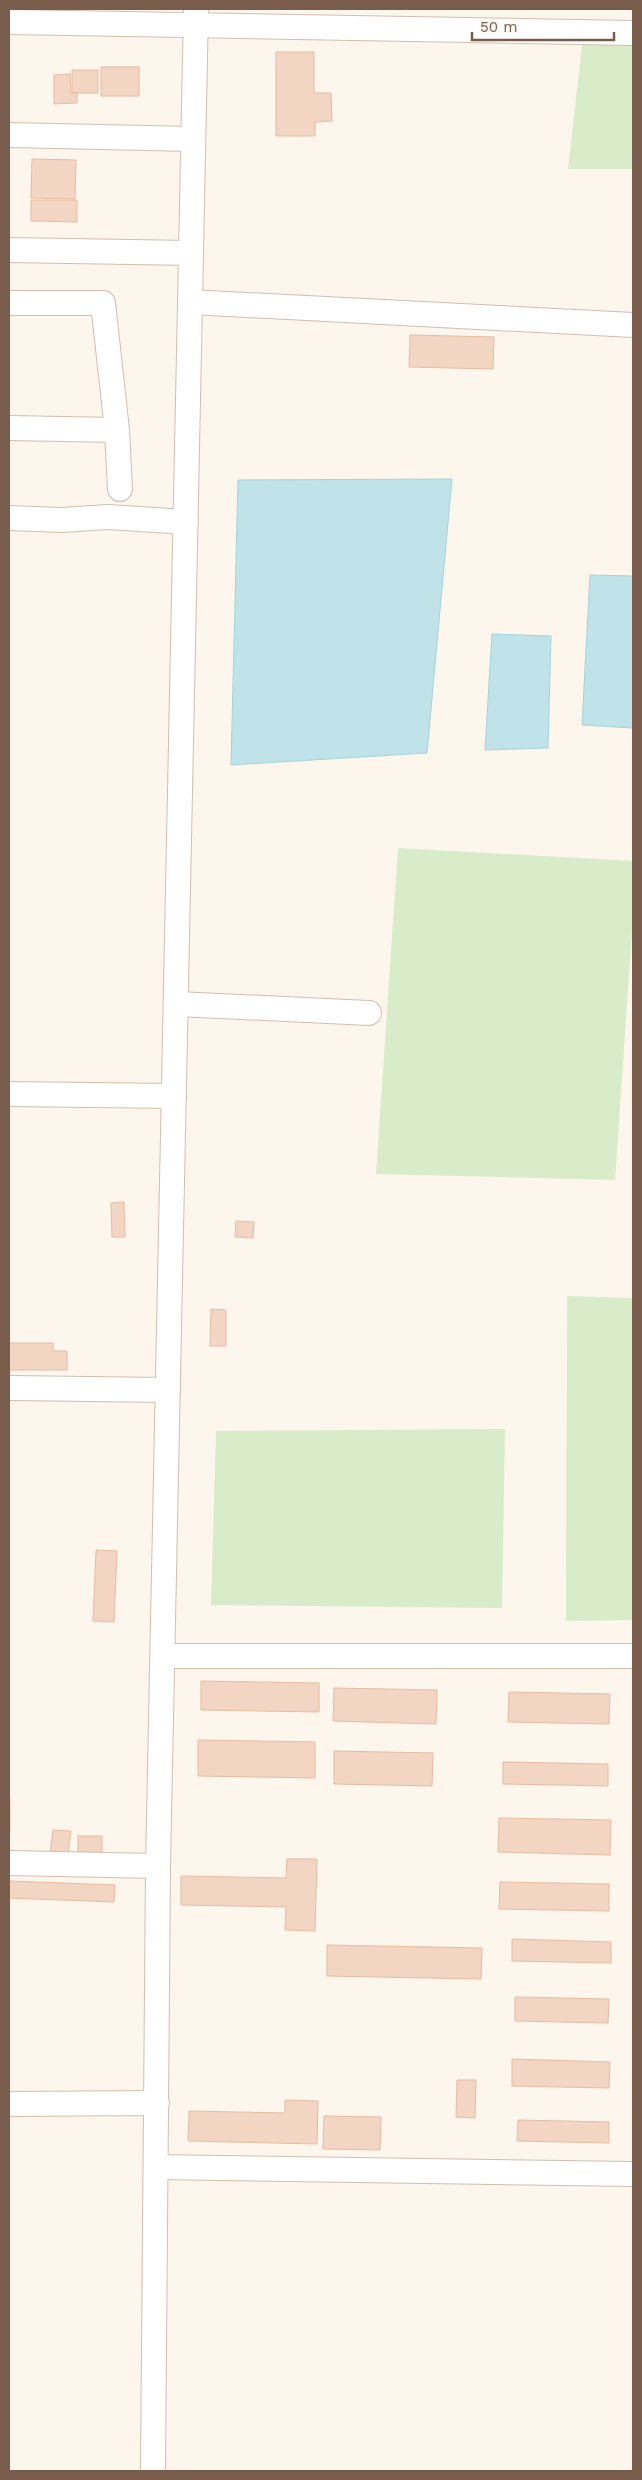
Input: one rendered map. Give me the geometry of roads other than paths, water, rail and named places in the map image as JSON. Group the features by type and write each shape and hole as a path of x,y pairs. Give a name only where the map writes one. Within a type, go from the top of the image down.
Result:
{"street":[{"path":"153,2471 158,2103 158,1866 164,1656 196,16"},
{"path":"9,22 196,16 633,33"},
{"path":"9,135 194,139"},
{"path":"9,250 191,253"},
{"path":"190,302 633,326"},
{"path":"9,303 103,303 117,430 120,489"},
{"path":"9,428 117,430"},
{"path":"9,518 62,520 108,517 186,522"},
{"path":"176,1004 368,1013"},
{"path":"9,1094 174,1096"},
{"path":"9,1388 168,1390"},
{"path":"164,1656 633,1656"},
{"path":"9,1864 158,1866"},
{"path":"9,2104 158,2103"},
{"path":"157,2167 633,2174"}],"water":[{"path":"452,479 427,753 231,765 238,480"},
{"path":"590,575 633,576 633,728 582,725"},
{"path":"492,634 551,636 548,748 485,750"}]}
